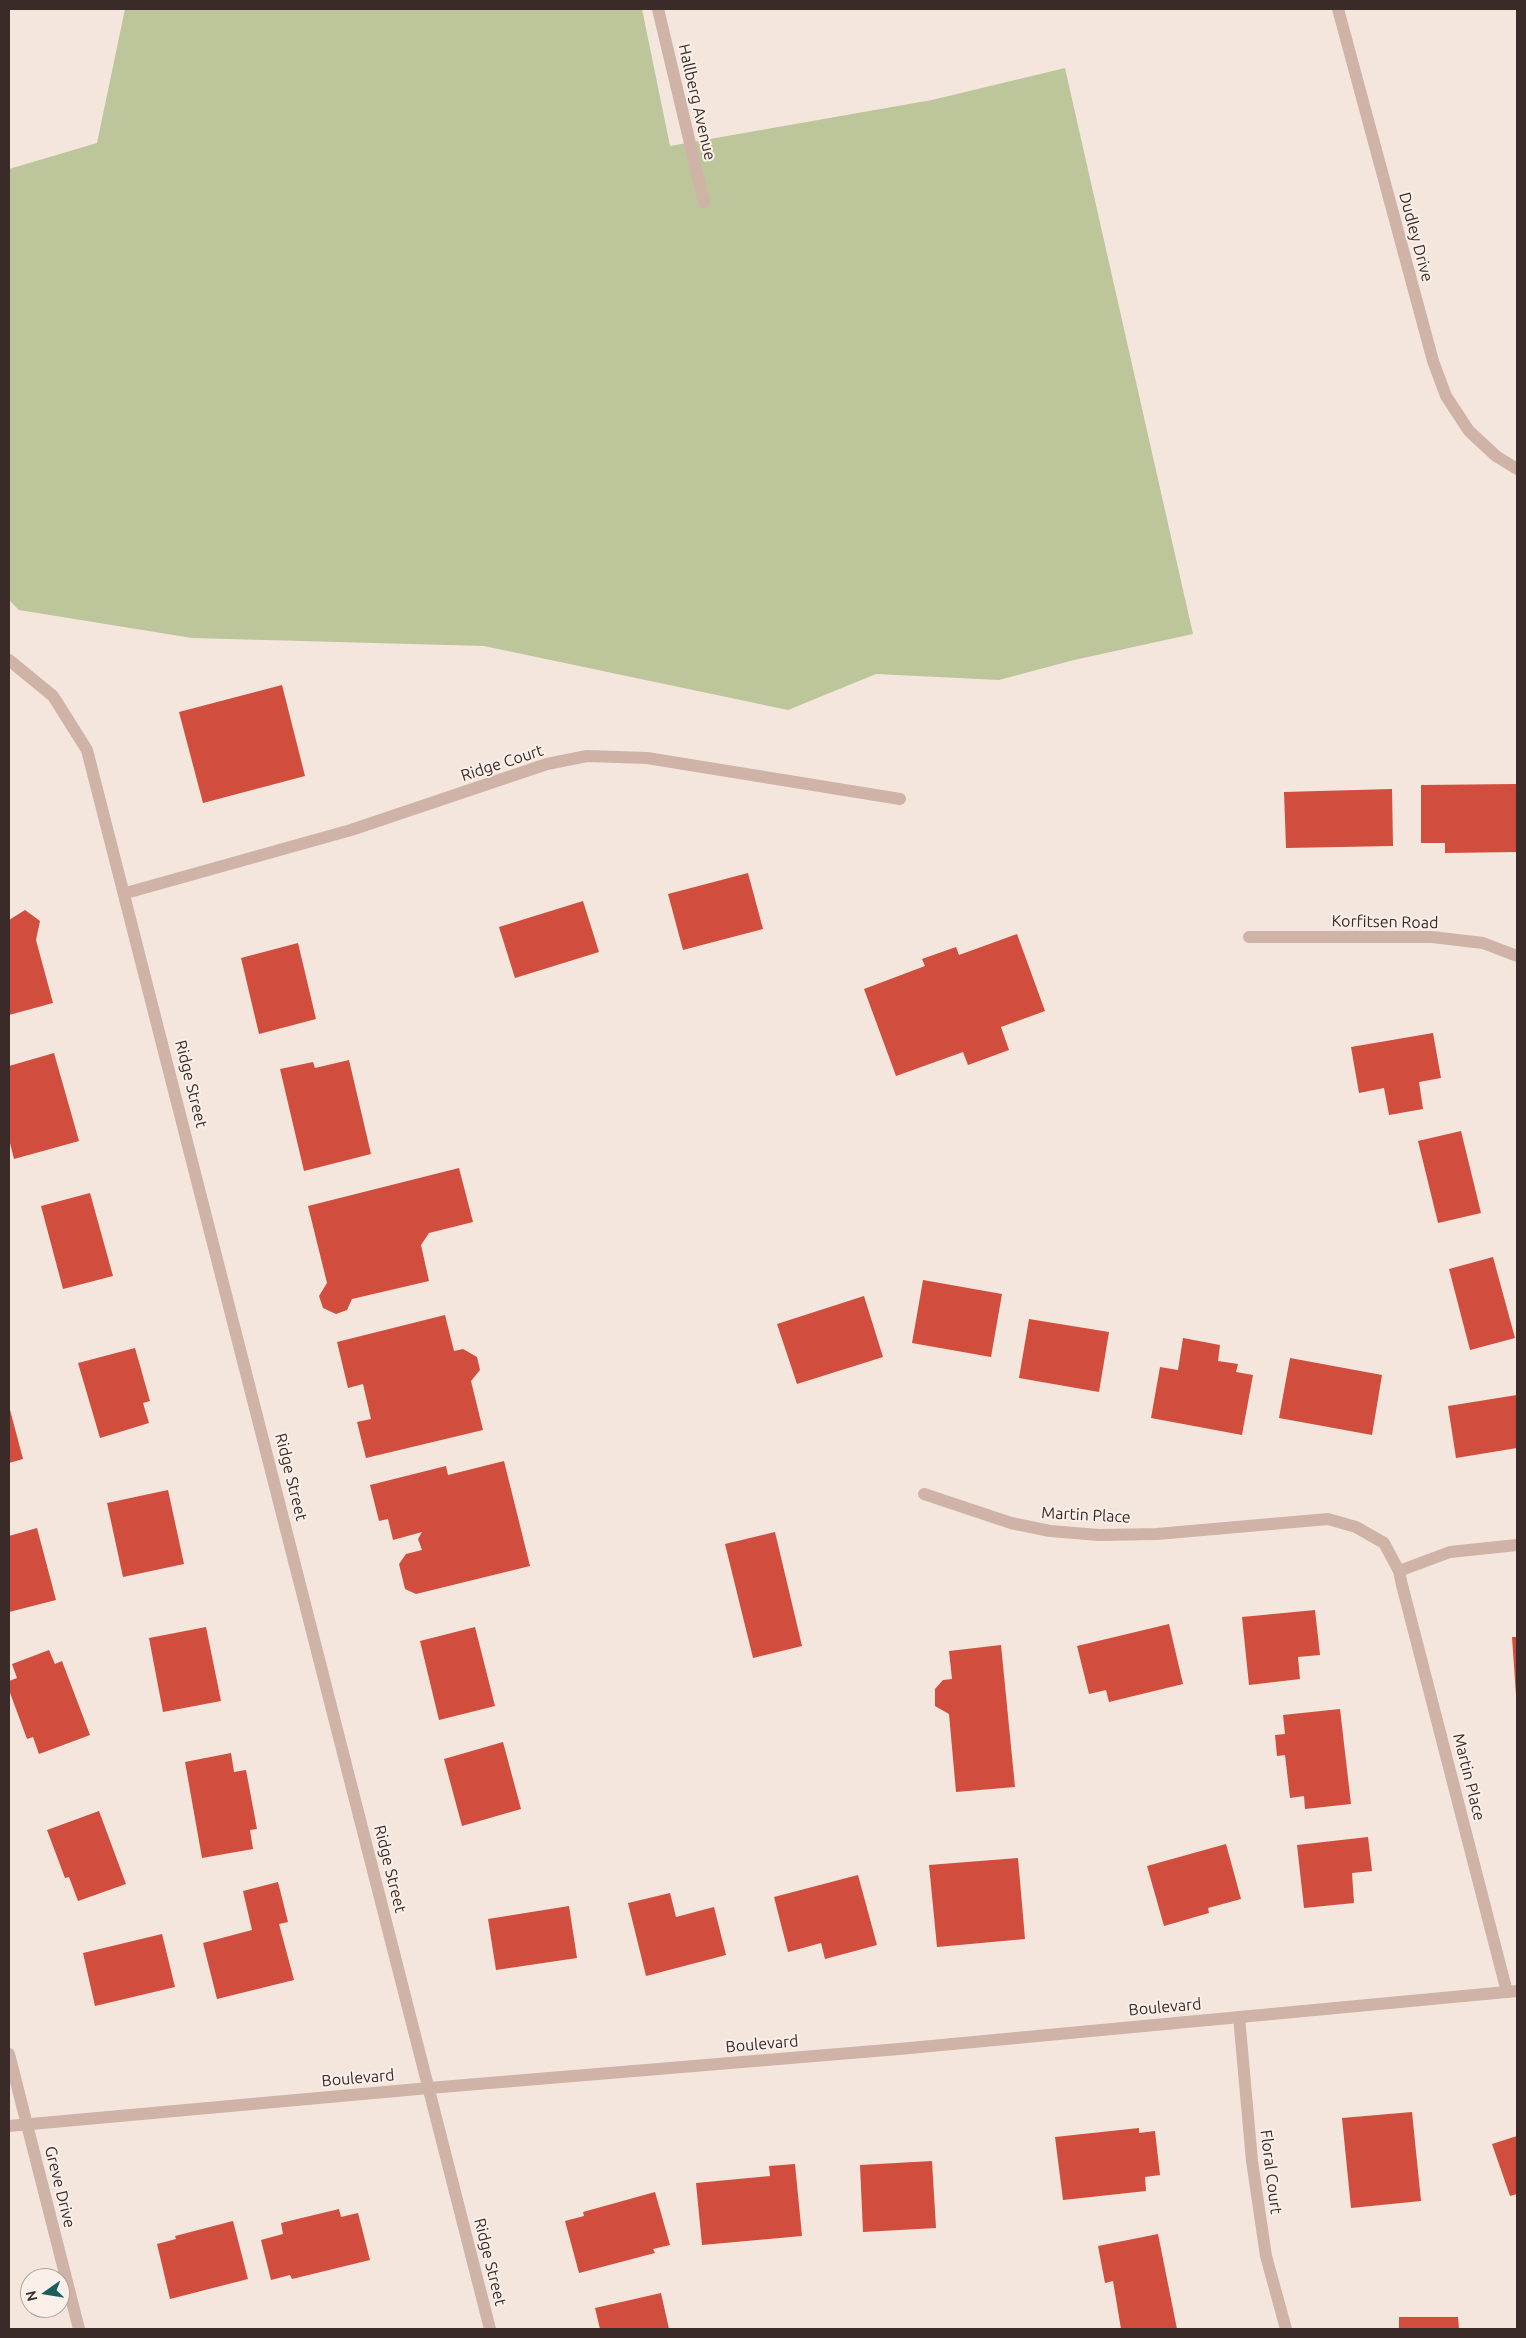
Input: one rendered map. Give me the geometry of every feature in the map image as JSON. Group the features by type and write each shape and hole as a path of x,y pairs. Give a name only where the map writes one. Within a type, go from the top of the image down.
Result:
{"street":[{"name":"Hallberg Avenue","path":"658,9 704,202"},
{"name":"Dudley Drive","path":"1338,9 1433,361 1446,396 1469,431 1496,456 1517,469"},
{"name":"Ridge Street","path":"9,660 53,696 87,750 126,893 490,2329"},
{"name":"Ridge Court","path":"126,893 351,830 547,764 587,756 647,758 900,799"},
{"name":"Korfitsen Road","path":"1249,937 1432,937 1483,943 1517,956"},
{"name":"Martin Place","path":"924,1494 1011,1523 1050,1531 1099,1535 1158,1534 1328,1519 1356,1526 1384,1543 1399,1571 1512,1991"},
{"path":"1399,1571 1450,1552 1517,1544"},
{"name":"Boulevard","path":"9,2126 429,2088 899,2049 1512,1991"},
{"name":"Floral Court","path":"1239,2017 1252,2161 1266,2256 1286,2329"},
{"name":"Greve Drive","path":"9,2054 79,2329"}],"green space":[{"path":"125,9 642,9 670,146 932,100 1065,68 1193,634 1074,660 999,680 876,674 788,710 484,646 192,638 19,610 9,600 9,169 97,143"}],"building":[{"path":"282,685 305,776 203,803 179,712"},
{"path":"1517,784 1517,852 1445,853 1445,843 1421,843 1421,785"},
{"path":"1392,789 1393,846 1286,848 1284,792"},
{"path":"748,873 763,929 683,950 668,894"},
{"path":"583,901 599,952 515,978 499,927"},
{"path":"25,910 40,921 36,940 53,1003 9,1015 9,920"},
{"path":"1017,934 1045,1011 1001,1027 1009,1050 968,1065 963,1052 896,1076 864,989 925,966 922,959 956,947 959,955"},
{"path":"298,943 316,1019 259,1034 241,958"},
{"path":"1433,1033 1441,1078 1419,1082 1423,1109 1389,1115 1384,1088 1359,1093 1351,1047"},
{"path":"54,1053 79,1141 14,1159 9,1139 9,1066"},
{"path":"349,1060 371,1154 304,1171 280,1069 313,1062 315,1068"},
{"path":"1461,1131 1481,1213 1438,1223 1418,1141"},
{"path":"459,1168 473,1222 429,1233 421,1245 429,1281 352,1299 347,1310 336,1314 323,1308 319,1296 327,1283 308,1206"},
{"path":"90,1193 113,1276 63,1289 41,1206"},
{"path":"1493,1257 1515,1338 1470,1350 1449,1269"},
{"path":"923,1280 1002,1294 991,1357 912,1343"},
{"path":"864,1296 883,1357 797,1384 777,1324"},
{"path":"445,1315 454,1351 463,1349 477,1357 480,1370 471,1381 483,1430 366,1458 357,1422 371,1419 363,1384 348,1388 337,1342"},
{"path":"1029,1319 1109,1332 1099,1392 1019,1378"},
{"path":"1183,1338 1220,1345 1218,1361 1238,1364 1236,1372 1253,1375 1242,1435 1151,1418 1160,1367 1178,1370"},
{"path":"135,1348 150,1401 143,1403 149,1423 100,1438 78,1363"},
{"path":"1290,1358 1382,1375 1372,1435 1279,1418"},
{"path":"1517,1395 1517,1448 1456,1458 1448,1406"},
{"path":"9,1406 23,1459 9,1463"},
{"path":"504,1461 530,1566 416,1594 405,1589 399,1564 406,1554 422,1550 418,1539 422,1532 393,1540 388,1519 379,1521 370,1485 446,1466 448,1475"},
{"path":"168,1490 184,1564 123,1577 107,1503"},
{"path":"37,1528 56,1600 9,1612 9,1536"},
{"path":"775,1532 802,1646 753,1658 725,1544"},
{"path":"1315,1610 1320,1655 1298,1657 1300,1679 1249,1685 1242,1617"},
{"path":"1169,1624 1183,1684 1109,1702 1106,1690 1089,1694 1077,1646"},
{"path":"206,1627 221,1701 163,1712 149,1638"},
{"path":"475,1627 495,1706 439,1720 420,1641"},
{"path":"1512,1637 1517,1637 1517,1695 1516,1695"},
{"path":"1001,1645 1015,1787 956,1792 949,1714 935,1706 935,1689 943,1680 952,1679 949,1651"},
{"path":"49,1650 55,1664 62,1661 90,1735 39,1754 33,1737 27,1739 9,1690 9,1681 17,1678 12,1664"},
{"path":"1340,1709 1351,1804 1305,1809 1304,1796 1290,1798 1285,1755 1277,1756 1275,1735 1285,1734 1283,1715"},
{"path":"503,1742 521,1809 462,1826 444,1759"},
{"path":"231,1753 234,1772 246,1770 257,1829 250,1830 253,1849 202,1858 185,1762"},
{"path":"99,1811 126,1884 78,1901 69,1877 65,1878 47,1830"},
{"path":"1368,1837 1372,1871 1352,1873 1354,1903 1304,1908 1297,1845"},
{"path":"1226,1844 1241,1899 1208,1908 1209,1913 1164,1926 1147,1866"},
{"path":"1018,1858 1025,1939 937,1947 929,1865"},
{"path":"858,1875 877,1945 825,1959 821,1943 788,1952 774,1897"},
{"path":"278,1882 288,1922 279,1924 294,1980 217,1999 203,1943 252,1930 243,1891"},
{"path":"670,1893 676,1917 714,1907 726,1955 646,1976 628,1903"},
{"path":"569,1906 577,1958 496,1970 488,1919"},
{"path":"162,1934 175,1987 95,2006 83,1953"},
{"path":"1412,2112 1421,2201 1351,2208 1342,2118"},
{"path":"1139,2128 1139,2133 1155,2131 1160,2175 1145,2177 1146,2191 1063,2200 1055,2137"},
{"path":"1517,2136 1517,2194 1510,2196 1492,2144"},
{"path":"932,2161 936,2228 863,2232 860,2165"},
{"path":"795,2164 802,2236 702,2245 696,2183 770,2176 769,2166"},
{"path":"655,2192 670,2245 653,2249 655,2253 579,2273 565,2221 584,2216 583,2212"},
{"path":"339,2209 341,2217 358,2213 370,2260 292,2279 290,2275 271,2280 261,2240 283,2234 281,2223"},
{"path":"233,2221 248,2279 170,2299 157,2244 176,2239 175,2236"},
{"path":"1158,2234 1177,2329 1121,2329 1113,2281 1105,2283 1098,2246"},
{"path":"661,2293 669,2329 600,2329 595,2308"},
{"path":"1399,2317 1458,2317 1459,2329 1399,2329"}]}
